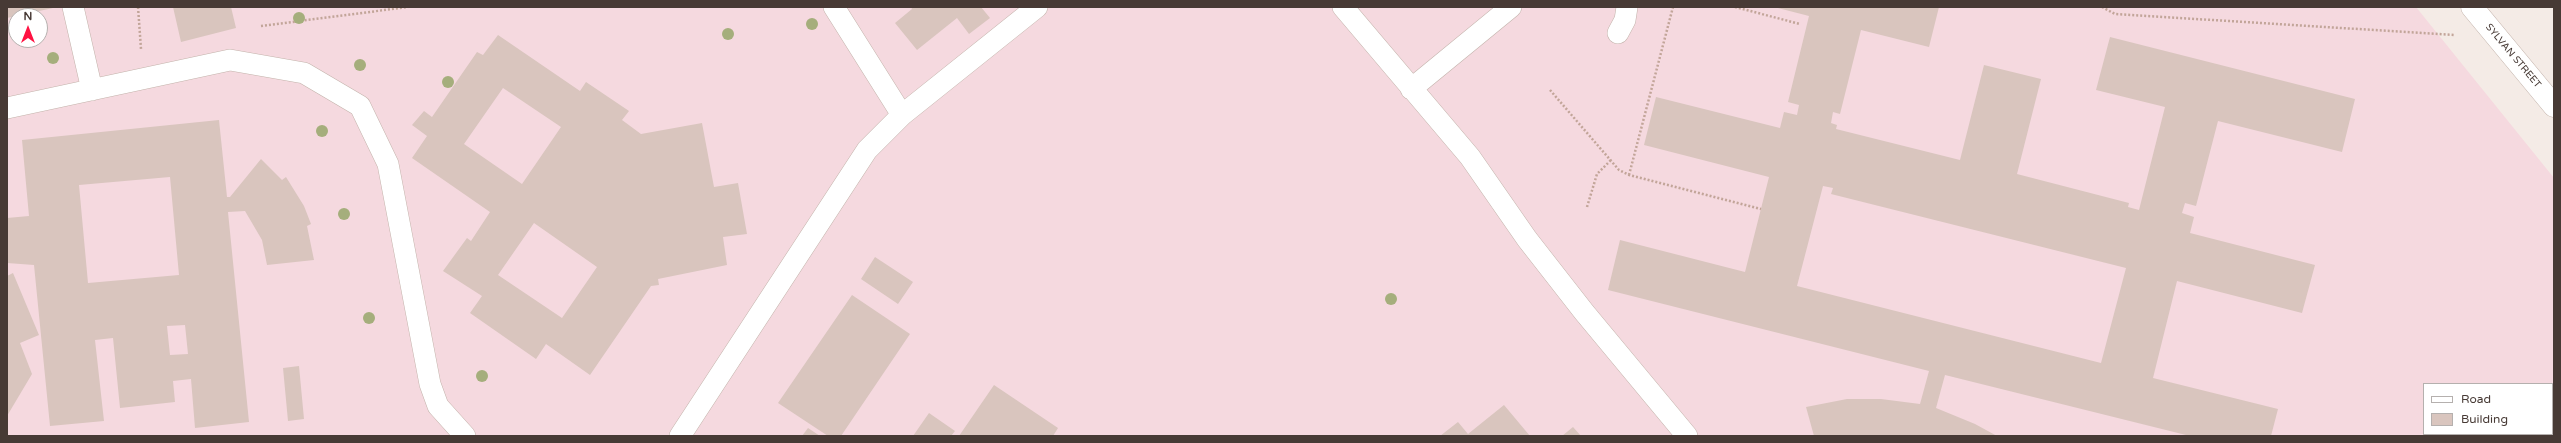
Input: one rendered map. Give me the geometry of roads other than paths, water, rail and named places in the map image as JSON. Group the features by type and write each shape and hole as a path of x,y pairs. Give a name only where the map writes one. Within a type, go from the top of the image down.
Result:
{"street":[{"name":"SYLVAN STREET","path":"2472,7 2554,106"}],"lane":[{"path":"73,7 92,90"},
{"path":"834,7 902,115"},
{"path":"680,436 867,150 902,115 1037,7"},
{"path":"1342,7 1470,157 1527,239 1584,312 1687,436"},
{"path":"1411,89 1511,7"},
{"path":"1618,33 1625,20 1627,7"},
{"path":"7,108 230,60 304,73 360,106 388,164 430,384 438,406 461,435"}]}
